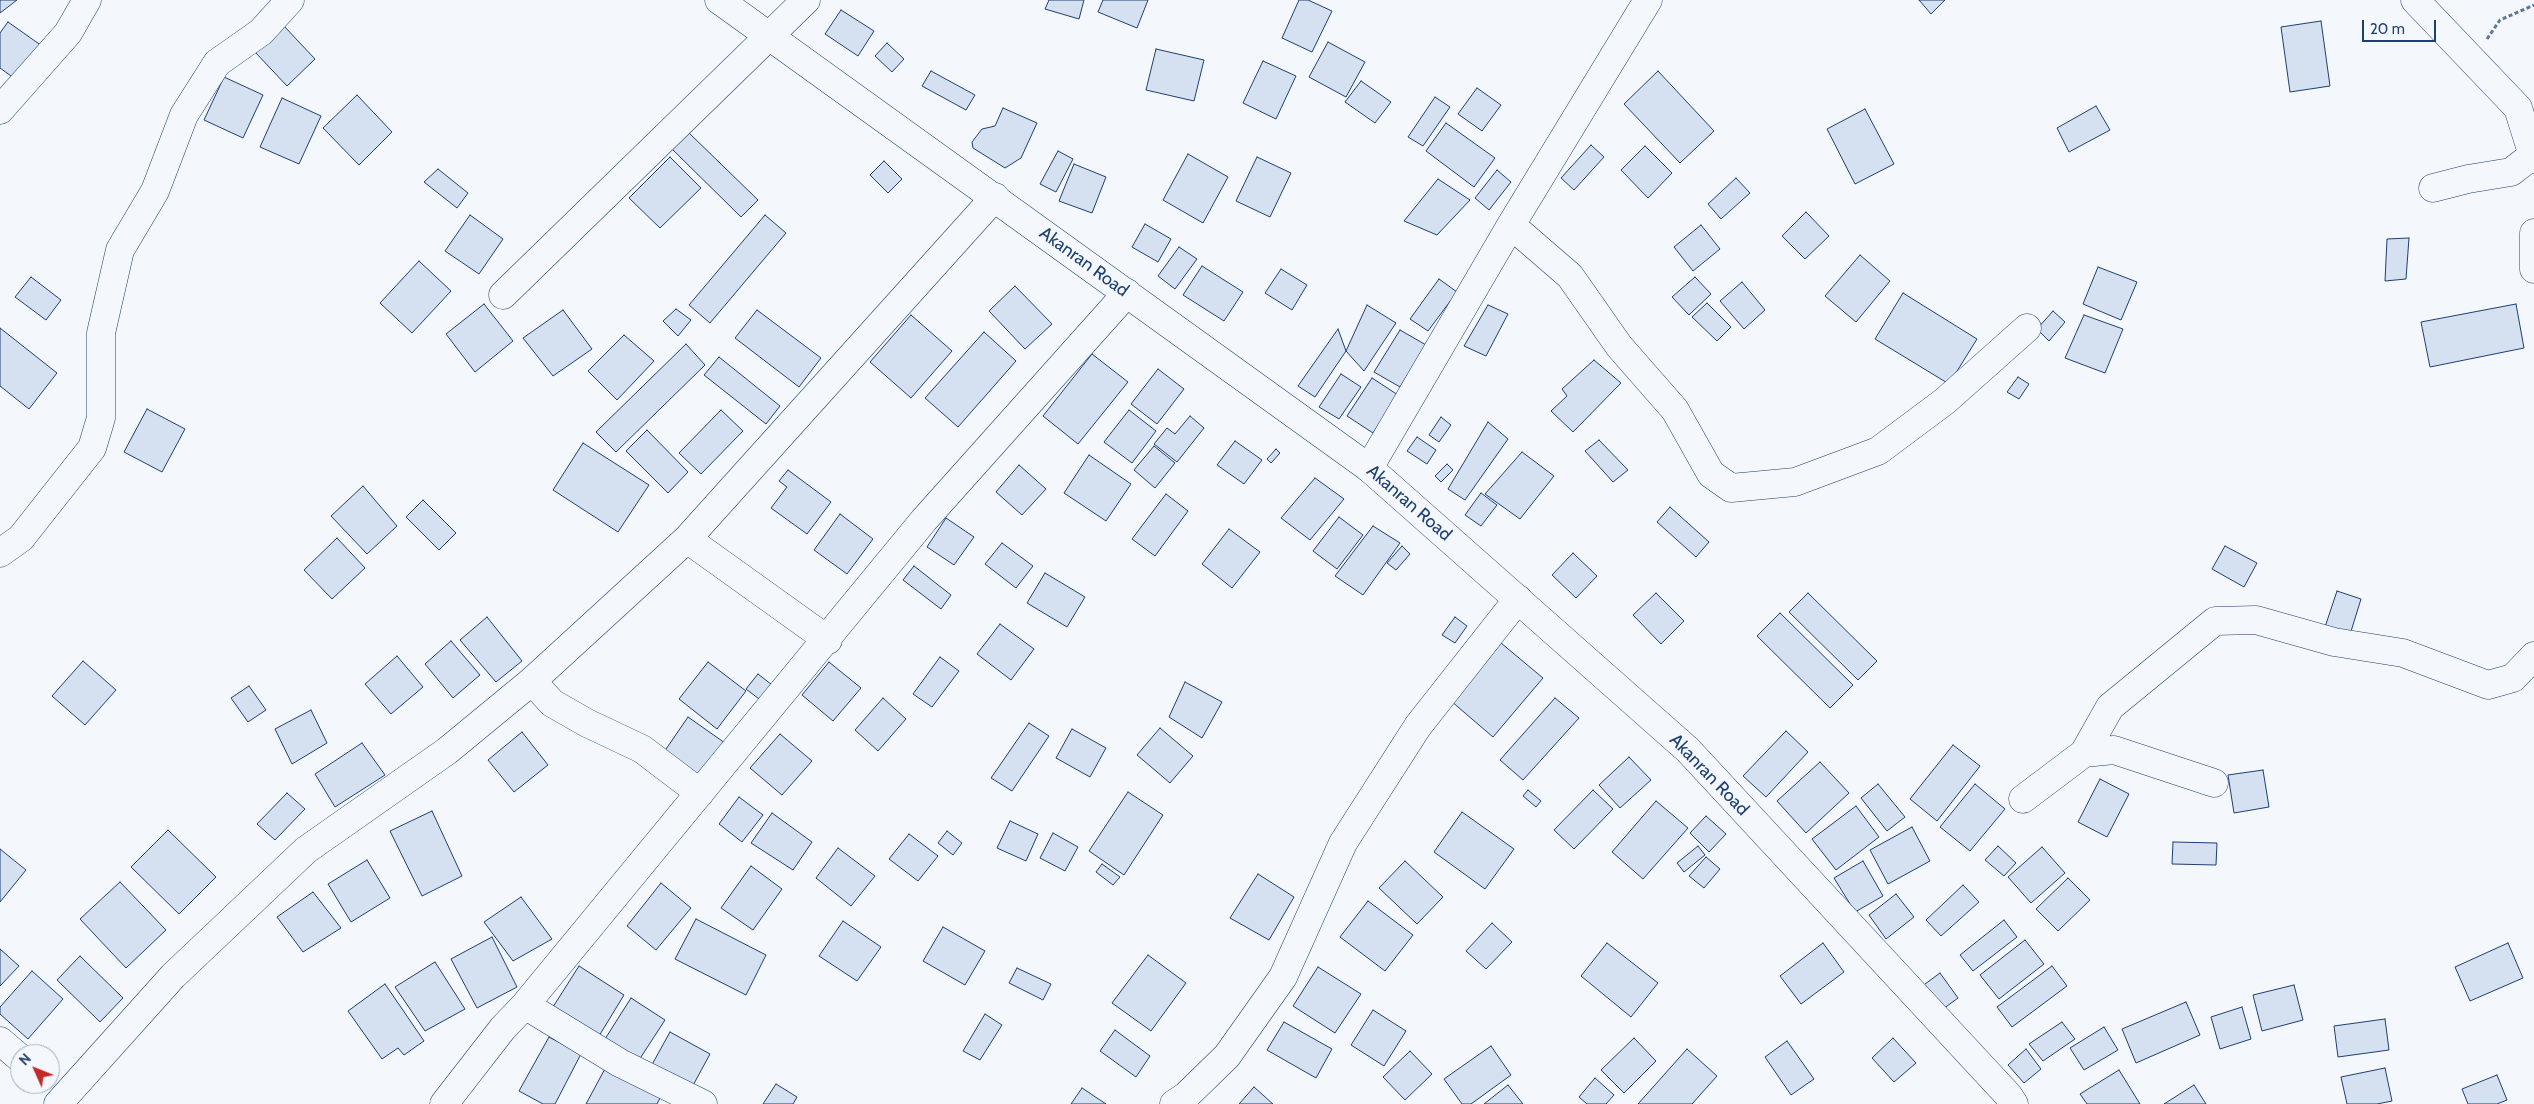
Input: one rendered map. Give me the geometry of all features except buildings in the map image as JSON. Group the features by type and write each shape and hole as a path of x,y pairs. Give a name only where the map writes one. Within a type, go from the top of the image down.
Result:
{"street":[{"path":"0,110 68,33 87,0"},
{"path":"0,553 20,538 92,448 101,418 101,333 120,250 155,191 184,115 217,63 261,32 290,0"},
{"name":"Akanran Road","path":"719,0 1369,468 1688,750 2008,1094 2014,1104"},
{"path":"502,295 806,0"},
{"path":"1369,468 1511,225 1648,0"},
{"path":"2415,0 2518,108 2533,157 2511,172 2468,179 2433,188"},
{"path":"60,1092 173,976 306,850 447,751 532,681 687,539 995,197"},
{"path":"1511,225 1570,276 1618,346 1675,410 1711,474 1731,488 1796,482 1878,451 1945,401 2027,328"},
{"path":"2534,233 2534,269"},
{"path":"444,1104 503,1028 525,1005 828,640 924,520 1127,293"},
{"path":"687,539 828,640"},
{"path":"1174,1104 1186,1096 1227,1056 1283,977 1343,843 1418,726 1518,599"},
{"path":"2023,799 2084,753 2110,707 2215,620 2256,620 2334,642 2403,653 2488,685 2513,678 2534,656"},
{"path":"532,681 552,703 587,723 642,749 700,794"},
{"path":"2084,753 2114,750 2214,783"},
{"path":"525,1005 620,1063 703,1104"},
{"path":"0,1041 10,1050"}],"path":[{"path":"2474,61 2500,20 2534,5"}]}
